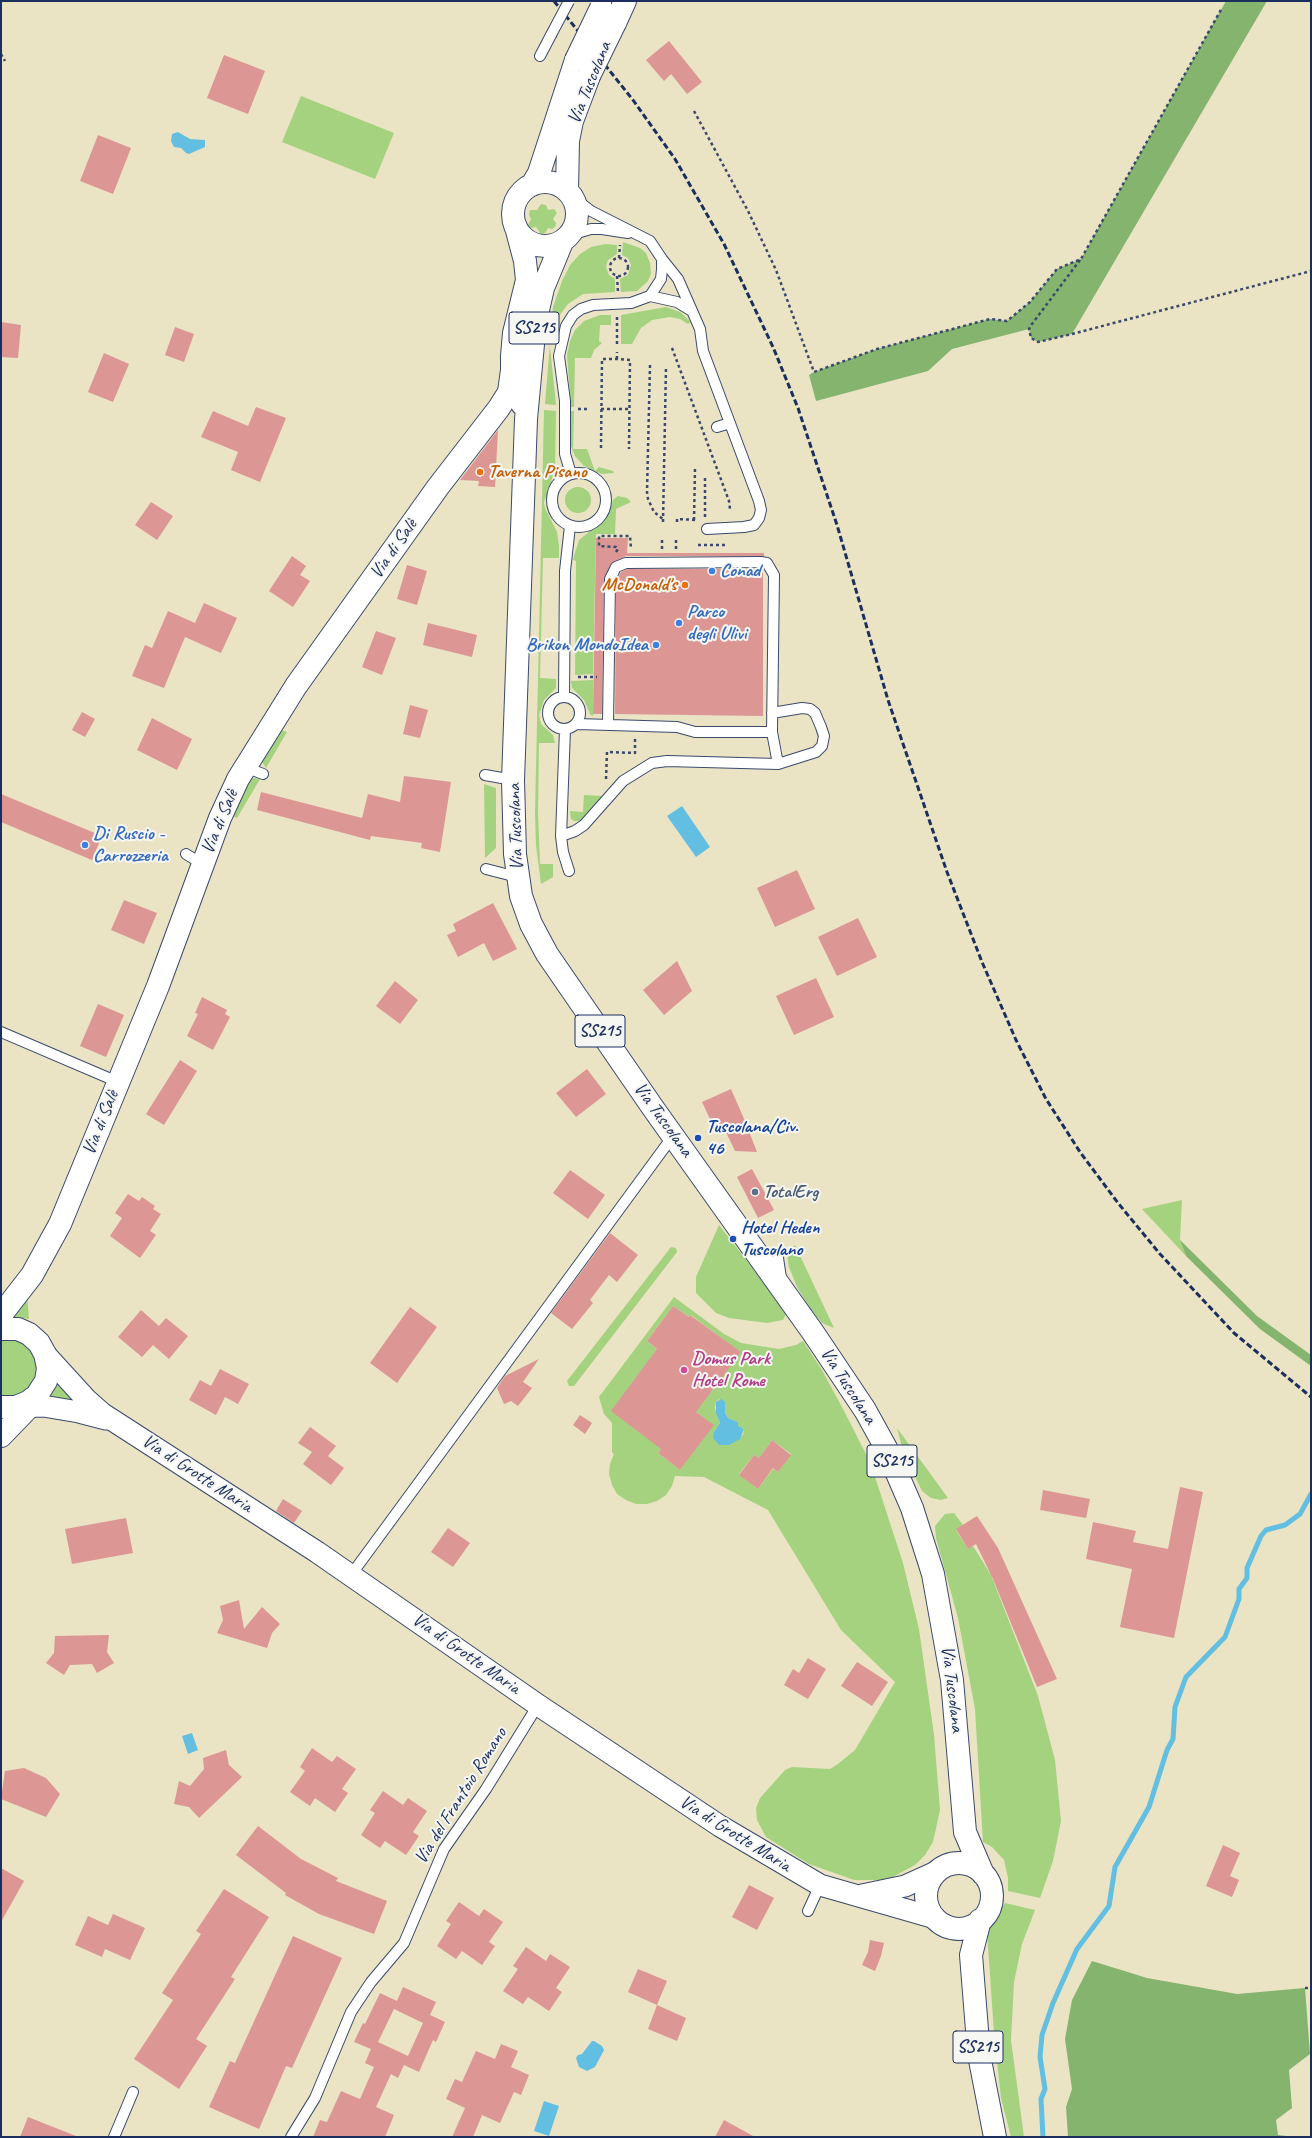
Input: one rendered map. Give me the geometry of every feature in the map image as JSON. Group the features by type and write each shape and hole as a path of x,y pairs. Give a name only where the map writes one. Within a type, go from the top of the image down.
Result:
{"main road":[{"name":"Via Tuscolana","path":"532,185 539,173 607,11 625,1"},
{"name":"Via Tuscolana","path":"569,193 568,141 583,68"},
{"path":"550,183 559,186 569,193 576,205 577,215 575,226 566,238 545,246 536,245 527,241 516,227 514,217 516,203 524,191 532,185 550,183"},
{"name":"Via Tuscolana","path":"516,227 525,261 527,280 514,333 512,370 526,419"},
{"name":"Via Tuscolana","path":"566,238 543,288 535,323 526,419 514,780 517,877 526,914 547,954 682,1143 784,1290 852,1390 878,1432 896,1471 918,1526 933,1574 949,1659 960,1761 965,1832 983,1874"},
{"name":"Via di Salè","path":"1,1315 32,1275 50,1245 164,969 194,859 220,818 254,770 296,686 438,487 499,408 509,392 512,370"},
{"path":"1,1329 18,1329 29,1334 39,1343 45,1354 48,1368 46,1381 21,1404 1,1436"},
{"path":"965,1832 928,1883 926,1896 929,1909 971,1955"},
{"path":"938,1870 961,1863 973,1866 983,1874 990,1885 991,1898 988,1910 980,1920 969,1927 955,1928 939,1921"},
{"path":"971,1955 980,1920"},
{"name":"SS215","path":"971,1955 979,2055 995,2137"}],"street":[{"name":"Via di Grotte Maria","path":"45,1354 86,1399 114,1421 351,1575 538,1705 720,1826 820,1885 860,1895 939,1921"},
{"name":"Via di Grotte Maria","path":"21,1404 79,1412 114,1421"},
{"path":"860,1895 905,1886 938,1870"}],"lane":[{"path":"540,56 569,1"},
{"path":"569,193 592,210 650,241 678,279 700,329 703,351 759,500 761,510 759,518 754,525 707,529"},
{"path":"566,238 591,229 602,229 640,235"},
{"path":"571,474 565,454 565,401 559,356 566,326 573,315 581,309 593,305 631,303 650,296 657,288 661,279 662,259"},
{"path":"650,296 677,302 686,306 691,311"},
{"path":"717,427 730,422"},
{"path":"571,474 589,476 602,486 606,499 602,514 592,524 577,527 570,526 556,516 552,500 557,484 571,474"},
{"path":"564,697 565,570 570,526"},
{"path":"608,724 610,579 616,567 626,563 767,563 774,575 772,732 778,764"},
{"path":"577,724 581,716 579,706 573,699 564,697 554,700 549,708 549,718 555,726 565,729 577,724 608,724 677,727 695,732 772,732"},
{"path":"561,836 575,831 584,825 623,781 652,763 667,761 778,764 816,752 822,746 824,736 815,713 810,709 794,709 772,713"},
{"path":"565,729 561,836 563,852 569,872"},
{"path":"485,775 514,780"},
{"path":"486,869 517,877"},
{"path":"1,1032 118,1082"},
{"path":"351,1575 682,1143"},
{"path":"778,1258 784,1290"},
{"name":"Via del Frantoio Romano","path":"291,2137 315,2098 351,2012 371,1982 404,1943 444,1849 486,1789 538,1705"},
{"path":"808,1911 820,1885"},
{"path":"114,2137 133,2092"}],"path":[{"path":"1222,8 1081,259 1029,329 1031,338 1038,342 1072,334 1311,271"},
{"path":"1,54 4,62"},
{"path":"694,111 748,211 776,270 814,372 877,349 990,319 1007,321 1030,302 1057,269 1081,259"},
{"path":"618,258 620,242"},
{"path":"618,258 626,261 628,269 622,275 617,276 610,272 609,266 611,261 618,258"},
{"path":"617,276 618,292"},
{"path":"617,314 617,344"},
{"path":"617,352 617,359"},
{"path":"601,448 602,359 617,359 630,360 629,449"},
{"path":"650,365 647,492 654,512 663,520 666,367"},
{"path":"574,409 589,409"},
{"path":"601,409 630,409"},
{"path":"694,520 695,468"},
{"path":"677,522 677,519 705,520 705,475"},
{"path":"612,546 599,546 599,536 630,536 631,548"},
{"path":"662,539 662,549"},
{"path":"676,540 676,549"},
{"path":"698,549 698,541 704,540"},
{"path":"698,545 727,545"},
{"path":"573,678 593,677"},
{"path":"606,754 606,752 635,753 635,735"},
{"path":"1305,1988 1311,1988"}],"green space":[{"path":"1226,1 1267,1 1072,334 1038,342 1031,338 1029,329 952,349 928,371 816,401 809,375 814,372 877,349 990,319 1007,321 1030,302 1057,269 1081,259"},
{"path":"301,96 394,133 375,179 282,142"},
{"path":"541,204 546,205 548,210 554,209 557,213 553,219 556,223 555,227 552,229 548,228 545,233 541,234 536,227 531,228 528,225 531,219 529,215 530,210 537,210"},
{"path":"623,242 640,248 646,253 650,263 651,274 648,281 637,291 621,292 620,279 628,275 631,265 628,258 622,255"},
{"path":"605,244 617,245 617,254 608,260 606,267 609,275 615,279 615,292 583,294 568,304 556,320 552,328 550,347 556,405 545,404 553,307 562,281 570,265 580,254 591,247"},
{"path":"666,307 680,312 691,322 688,324 680,319 670,317 652,320 641,328 632,344 621,344 621,315"},
{"path":"600,315 611,315 611,325 600,325 599,341 602,343 594,350 591,358 575,358 574,407 571,407 567,355 570,341 575,330 584,321"},
{"path":"544,410 556,411 555,470 544,502 545,508 557,532 559,558 543,558 540,678 556,679 556,688 544,700 539,715 541,724 553,735 555,743 539,743 538,813 540,864 553,864 553,877 541,884 536,845 535,813"},
{"path":"571,411 574,411 573,449 587,449 595,471 599,467 613,471 614,473 602,474 591,470 583,465 575,456 571,446"},
{"path":"578,487 587,491 591,500 587,509 578,513 569,509 565,500 569,491"},
{"path":"618,496 627,498 631,502 616,509 615,534 596,534 593,674 575,675 576,561 573,560 579,540 605,519 613,500"},
{"path":"593,680 593,716 590,714 584,700 572,688 571,681"},
{"path":"279,729 287,732 266,768 261,760"},
{"path":"250,779 260,779 237,818 230,815"},
{"path":"484,784 496,788 496,848 485,858"},
{"path":"584,795 602,796 582,821 574,821 571,819 570,811 583,812"},
{"path":"1182,1200 1180,1240 1186,1256 1142,1209"},
{"path":"719,1225 776,1298 786,1314 783,1320 767,1323 729,1318 716,1313 696,1293 696,1277"},
{"path":"1180,1240 1257,1316 1311,1355 1311,1366 1260,1329 1186,1256"},
{"path":"795,1245 834,1328 822,1323 811,1310 797,1287 789,1267 787,1254"},
{"path":"671,1247 676,1248 677,1252 574,1386 569,1386 567,1381"},
{"path":"27,1294 29,1319 9,1316"},
{"path":"674,1297 724,1334 741,1343 779,1349 796,1345 803,1341 822,1370 867,1456 903,1563 919,1629 934,1735 940,1810 933,1842 925,1855 915,1865 887,1880 854,1880 809,1864 766,1837 757,1820 756,1808 760,1798 785,1770 792,1767 830,1769 855,1750 895,1682 841,1630 768,1510 704,1477 675,1476 672,1486 666,1495 657,1501 647,1504 636,1504 617,1494 612,1485 609,1474 610,1464 614,1454 612,1452 612,1423 604,1414 599,1397","holes":["673,1306 689,1317 691,1315 740,1352 710,1393 647,1341","720,1399 728,1418 738,1422 738,1426 744,1429 743,1435 722,1445 717,1443 714,1432 720,1424 715,1408 716,1402","691,1408 713,1425 680,1470 658,1453","772,1440 791,1454 778,1472 759,1458","754,1455 773,1469 758,1489 739,1474"]},
{"path":"11,1338 21,1341 29,1347 35,1355 38,1365 37,1376 33,1386 17,1398 1,1398 1,1339"},
{"path":"57,1376 82,1403 44,1402"},
{"path":"897,1428 948,1498 941,1500 931,1498 922,1491 904,1454"},
{"path":"954,1513 963,1525 956,1530 968,1549 973,1546 991,1575 1038,1696 1055,1760 1061,1821 1053,1861 1040,1898 1008,1891 1008,1878 1004,1860 992,1847 983,1842 975,1709 958,1618 936,1538 935,1526 945,1514"},
{"path":"1005,1903 1035,1910 1022,1944 1014,1982 1011,2040 1024,2137 1011,2137 1001,2098 994,2033 986,1917 999,1911"},
{"path":"1092,1961 1147,1978 1237,1994 1305,1988 1310,2054 1289,2070 1292,2108 1276,2120 1278,2135 1295,2137 1068,2137 1066,2107 1072,2089 1065,2039 1072,2000"}],"water":[{"path":"178,132 190,139 205,140 205,147 189,154 181,148 174,147 171,141 172,134"},
{"path":"682,806 710,847 696,857 667,816"},
{"path":"721,1399 725,1402 725,1412 728,1418 738,1422 738,1426 744,1429 740,1439 729,1445 719,1445 713,1438 714,1432 720,1423 716,1413 716,1402"},
{"path":"192,1733 198,1750 188,1754 182,1736"},
{"path":"592,2041 602,2046 604,2050 595,2067 587,2071 579,2067 576,2058 578,2055 582,2054"},
{"path":"544,2101 559,2106 549,2136 534,2131"}],"building":[{"path":"669,41 702,82 687,94 671,74 664,81 646,60"},
{"path":"224,55 265,71 248,114 207,98"},
{"path":"98,135 131,148 113,194 80,181"},
{"path":"1,322 21,325 18,358 1,357"},
{"path":"175,327 194,334 184,362 165,355"},
{"path":"104,353 129,364 113,402 88,392"},
{"path":"256,407 286,418 260,482 231,470 238,452 201,437 213,411 248,426"},
{"path":"498,430 495,487 478,486 479,481 460,480"},
{"path":"151,502 173,516 157,540 135,525"},
{"path":"596,538 628,538 627,553 764,553 764,556 626,556 611,564 604,579 602,714 593,714"},
{"path":"292,556 306,566 300,575 310,581 293,607 269,591"},
{"path":"407,565 427,571 417,605 397,599"},
{"name":"Parco degli Ulivi","path":"627,569 763,569 763,716 615,714 616,581 621,572"},
{"path":"204,603 237,618 221,653 185,637 164,688 132,676 145,645 152,648 168,611 195,623"},
{"path":"428,623 477,635 472,657 423,645"},
{"path":"376,631 396,638 382,675 362,667"},
{"path":"410,705 428,710 420,738 403,734"},
{"path":"82,712 95,719 85,737 72,730"},
{"path":"152,718 192,739 177,770 137,750"},
{"path":"404,776 451,782 440,852 421,848 422,843 371,836 370,840 257,810 261,792 362,818 368,794 400,802"},
{"path":"1,794 102,836 92,860 1,822"},
{"path":"797,870 815,909 775,927 757,888"},
{"path":"124,900 157,913 144,944 111,930"},
{"path":"493,903 517,949 493,961 484,943 458,957 447,935 456,931 453,924"},
{"path":"858,918 877,957 837,976 818,937"},
{"path":"677,961 692,991 664,1015 643,990"},
{"path":"816,978 834,1017 794,1035 776,996"},
{"path":"395,981 418,1000 400,1024 376,1006"},
{"path":"202,997 227,1010 225,1014 230,1017 213,1050 187,1036 198,1014 195,1013"},
{"path":"98,1004 124,1015 106,1057 80,1046"},
{"path":"180,1060 197,1071 164,1125 146,1114"},
{"path":"587,1069 606,1094 576,1117 556,1093"},
{"path":"731,1089 757,1152 735,1151 725,1130 717,1134 702,1102"},
{"path":"752,1169 774,1210 758,1218 737,1177"},
{"path":"570,1170 605,1195 588,1219 553,1193"},
{"path":"128,1194 139,1201 142,1197 155,1206 153,1209 161,1214 150,1231 156,1235 140,1258 110,1236 122,1218 115,1213"},
{"path":"610,1233 638,1255 617,1282 609,1275 590,1300 593,1303 572,1329 551,1313"},
{"name":"Domus Park Hotel Rome","path":"673,1306 689,1317 690,1315 741,1352 696,1412 714,1425 680,1470 658,1453 661,1449 611,1411 657,1349 647,1341"},
{"path":"410,1307 437,1327 397,1383 370,1363"},
{"path":"141,1310 159,1326 166,1318 188,1336 169,1359 153,1345 142,1357 118,1337"},
{"path":"539,1359 523,1382 532,1388 518,1406 511,1401 504,1404 497,1388 505,1376"},
{"path":"220,1369 249,1384 238,1404 225,1397 216,1415 189,1400 200,1380 211,1386"},
{"path":"580,1415 592,1423 585,1434 573,1425"},
{"path":"310,1427 336,1446 328,1456 344,1468 331,1485 303,1464 312,1452 298,1443"},
{"path":"772,1440 791,1455 778,1472 773,1468 758,1489 739,1475 754,1455 759,1458"},
{"path":"1180,1487 1203,1492 1174,1638 1120,1627 1132,1569 1086,1559 1093,1522 1136,1531 1133,1542 1168,1549"},
{"path":"1043,1490 1090,1499 1086,1518 1040,1510"},
{"path":"283,1499 302,1511 294,1523 276,1511"},
{"path":"977,1516 998,1548 1057,1679 1037,1687 993,1579 976,1544 968,1549 956,1529"},
{"path":"126,1518 133,1553 72,1564 65,1529"},
{"path":"448,1528 470,1543 453,1567 431,1552"},
{"path":"239,1600 244,1629 262,1607 280,1624 272,1633 267,1648 217,1633 223,1620 220,1606"},
{"path":"109,1635 107,1652 114,1663 97,1673 92,1664 70,1665 64,1675 46,1663 54,1653 55,1636"},
{"path":"808,1658 826,1669 808,1699 784,1685 793,1669 799,1673"},
{"path":"857,1662 888,1682 872,1706 841,1686"},
{"path":"312,1748 332,1762 337,1756 356,1769 342,1789 348,1793 335,1812 315,1798 310,1806 290,1792 305,1771 300,1767"},
{"path":"226,1750 229,1765 242,1777 199,1818 189,1807 174,1804 179,1781 190,1786 204,1769 203,1758"},
{"path":"24,1768 46,1778 60,1794 46,1817 1,1799 5,1771"},
{"path":"383,1791 403,1805 408,1798 427,1811 413,1832 419,1836 406,1855 385,1841 380,1848 361,1835 375,1813 370,1810"},
{"path":"258,1826 301,1859 338,1878 336,1881 387,1901 374,1934 319,1914 285,1895 286,1893 236,1855"},
{"path":"1223,1845 1240,1853 1230,1876 1239,1880 1232,1897 1206,1886"},
{"path":"1,1868 24,1881 1,1922"},
{"path":"749,1885 774,1898 757,1930 732,1917"},
{"path":"224,1889 269,1917 231,1977 235,1979 196,2039 207,2046 179,2089 134,2059 173,2000 162,1993 201,1934 196,1931"},
{"path":"459,1902 479,1916 484,1909 503,1922 489,1942 495,1946 482,1965 462,1951 456,1959 437,1946 451,1924 446,1921"},
{"path":"113,1914 145,1928 130,1960 105,1949 102,1957 75,1945 88,1916 108,1925"},
{"path":"293,1936 342,1958 292,2068 286,2066 259,2129 209,2107 230,2061 235,2063"},
{"path":"870,1940 884,1943 875,1971 862,1965 868,1952"},
{"path":"526,1947 546,1961 550,1954 570,1967 556,1988 562,1992 549,2011 528,1997 523,2004 503,1991 518,1969 513,1966"},
{"path":"638,1969 667,1981 657,2005 628,1992"},
{"path":"403,1987 436,2002 430,2015 445,2022 436,2042 433,2040 419,2072 404,2065 398,2078 391,2074 376,2107 394,2115 385,2137 313,2137 320,2120 327,2122 341,2091 360,2099 374,2067 365,2063 371,2049 354,2042 363,2023 365,2024 380,1993 397,2001","holes":["394,2009 423,2023 408,2056 378,2042"]},
{"path":"657,2005 686,2018 677,2041 648,2029"},
{"path":"501,2044 518,2051 511,2067 529,2075 521,2095 514,2092 500,2123 482,2115 473,2137 452,2137 465,2108 446,2099 455,2079 462,2082 476,2051 495,2059"},
{"path":"28,2117 76,2136 76,2137 20,2137"},
{"path":"724,2120 755,2137 715,2137"}],"waterway":[{"path":"1043,2137 1041,2099 1045,2089 1040,2057 1042,2035 1053,2003 1077,1949 1109,1906 1115,1867 1149,1807 1167,1750 1173,1739 1175,1707 1186,1677 1225,1637 1239,1599 1239,1589 1247,1578 1247,1568 1261,1536 1266,1530 1285,1525 1300,1514 1311,1494"}],"railway":[{"path":"554,1 633,100 675,159 724,244 773,347 798,408 837,525 888,700 947,872 982,962 1016,1040 1046,1099 1080,1152 1118,1203 1160,1254 1234,1333 1311,1397"}],"place":[{"name":"Taverna Pisano","path":"480,472"},
{"name":"Conad","path":"712,571"},
{"name":"McDonald's","path":"685,585"},
{"name":"Parco degli Ulivi","path":"679,623"},
{"name":"Brikon MondoIdea","path":"656,645"},
{"name":"Di Ruscio - Carrozzeria","path":"85,845"},
{"name":"Tuscolana/Civ. 46","path":"698,1138"},
{"name":"TotalErg","path":"755,1192"},
{"name":"Hotel Heden Tuscolano","path":"733,1239"},
{"name":"Domus Park Hotel Rome","path":"684,1370"}]}
